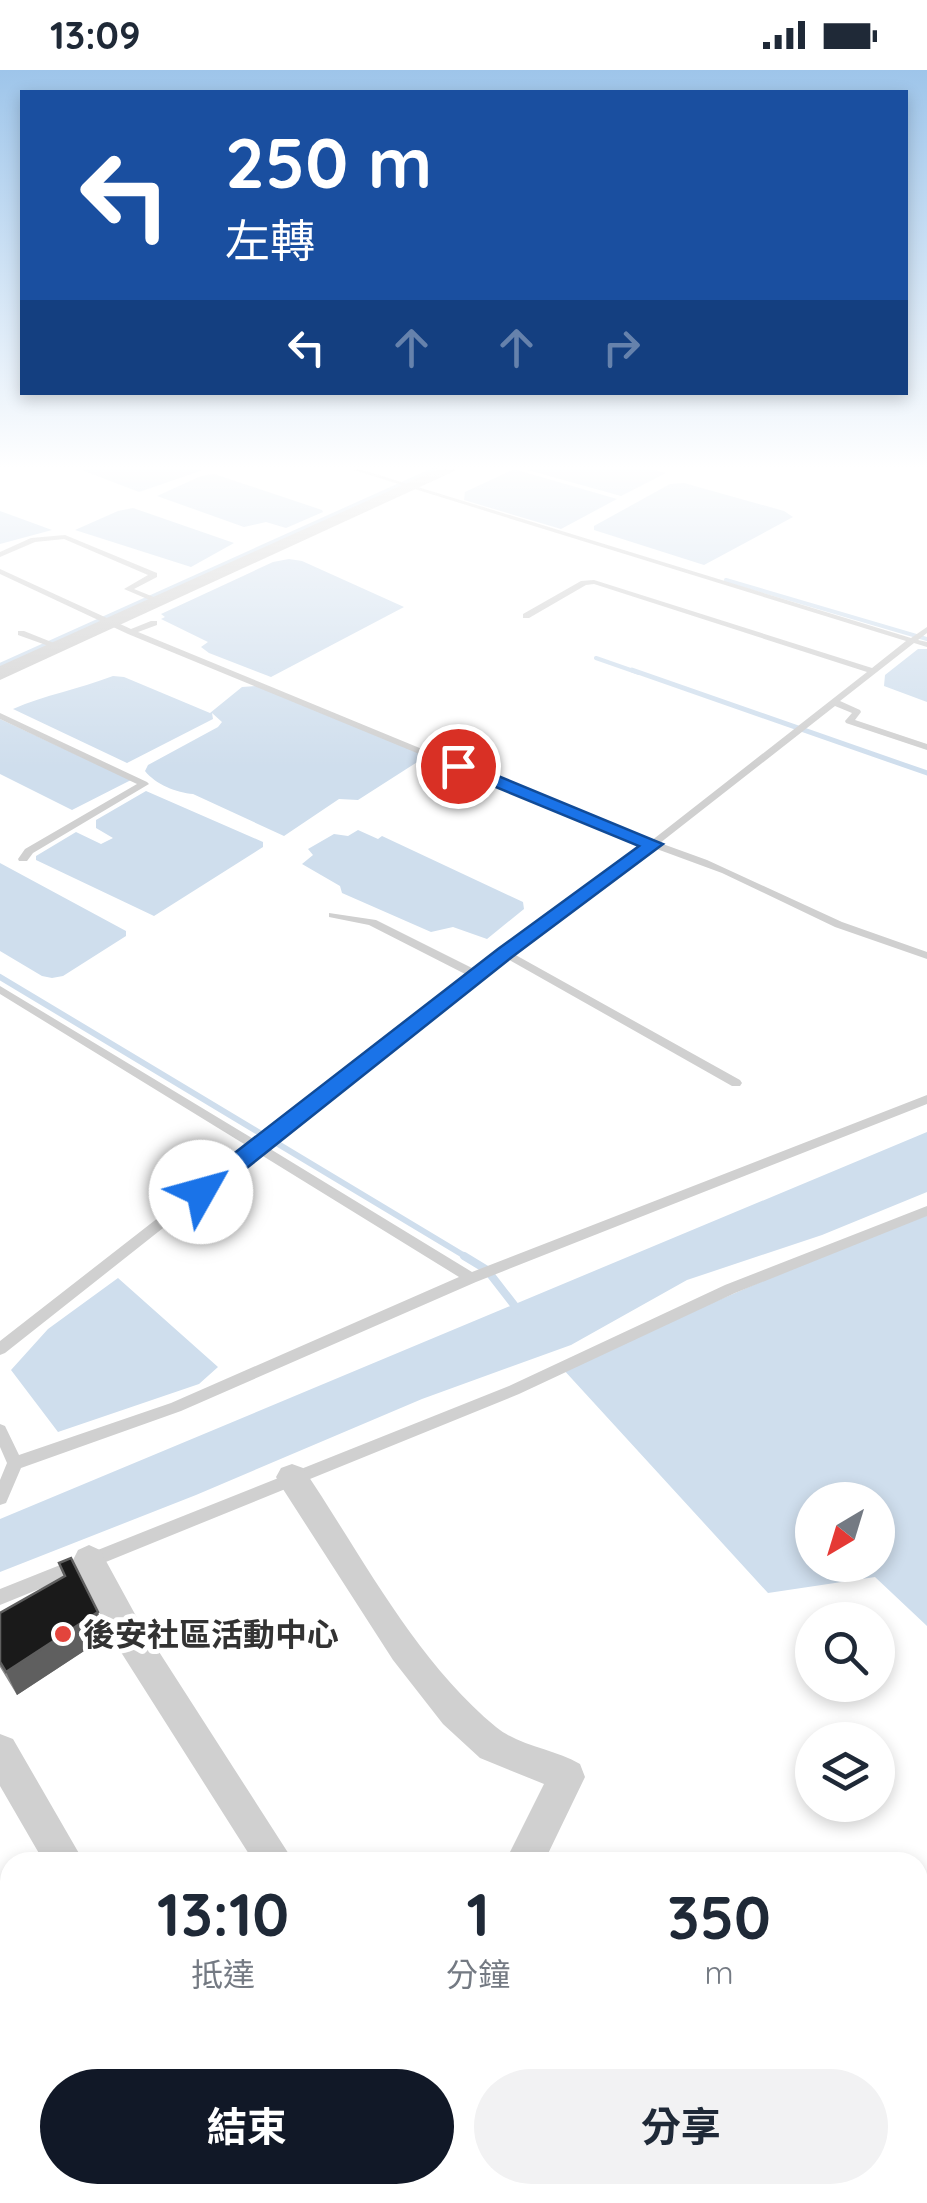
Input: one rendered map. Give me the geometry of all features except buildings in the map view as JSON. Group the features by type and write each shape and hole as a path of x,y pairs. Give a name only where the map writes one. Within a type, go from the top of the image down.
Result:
{"street":[{"path":"0,674 235,569"},
{"path":"292,1477 422,1670 486,1742 555,1768 567,1777 529,1852"},
{"path":"89,1560 124,1626 269,1852"},
{"path":"0,1752 59,1852"}],"lane":[{"path":"139,569 154,575 128,589 162,602"},
{"path":"677,569 927,646"},
{"path":"0,571 131,632 636,840 773,891 810,912 927,956"},
{"path":"526,616 584,583 594,582 873,671"},
{"path":"131,632 154,623"},
{"path":"0,1350 476,975 654,844 927,629"},
{"path":"21,633 60,646"},
{"path":"834,702 857,712 849,721 927,747"},
{"path":"0,716 144,784 29,851 23,859"},
{"path":"458,766 488,740"},
{"path":"333,915 372,922 476,975"},
{"path":"505,953 736,1083"},
{"path":"0,990 471,1278"},
{"path":"0,1498 15,1463 176,1407 471,1278 927,1099"},
{"path":"0,1596 514,1390 730,1289 927,1211"},
{"path":"0,1430 15,1463"}],"water":[{"path":"259,569 319,569 404,607 271,677 209,653 201,647 208,642 161,619 165,617 161,614"},
{"path":"918,649 927,649 927,702 884,686 885,675"},
{"path":"113,676 210,713 242,687 256,686 420,753 422,759 358,800 339,799 284,836 193,794 167,787 145,771 148,765 218,727 222,722 212,713 213,719 127,763 13,709"},
{"path":"0,719 131,780 72,810 0,774"},
{"path":"146,791 263,842 263,847 154,916 36,860 36,856 76,832 101,844 113,838 96,828 96,820"},
{"path":"358,830 378,839 382,836 523,902 524,909 487,939 453,927 431,932 342,893 340,886 302,864 313,855 308,849 334,834 348,836"},
{"path":"0,863 126,931 126,936 63,976 42,976 0,951"},
{"path":"927,1132 927,1192 822,1235 687,1280 571,1345 422,1399 196,1495 0,1572 0,1519"},
{"path":"927,1210 927,1626 880,1582 895,1582 895,1482 795,1482 795,1582 842,1582 768,1593 562,1368"},
{"path":"118,1278 218,1367 199,1384 58,1432 11,1370 48,1329"}],"waterway":[{"path":"0,665 214,569"},
{"path":"726,580 927,639"},
{"path":"596,658 639,673"},
{"path":"632,670 927,773"},
{"path":"0,977 468,1258"},
{"path":"464,1256 487,1270 518,1310"}],"place":[{"name":"後安社區活動中心","path":"63,1634"}],"route":[{"path":"201,1192 505,953 654,844 458,766"}]}
